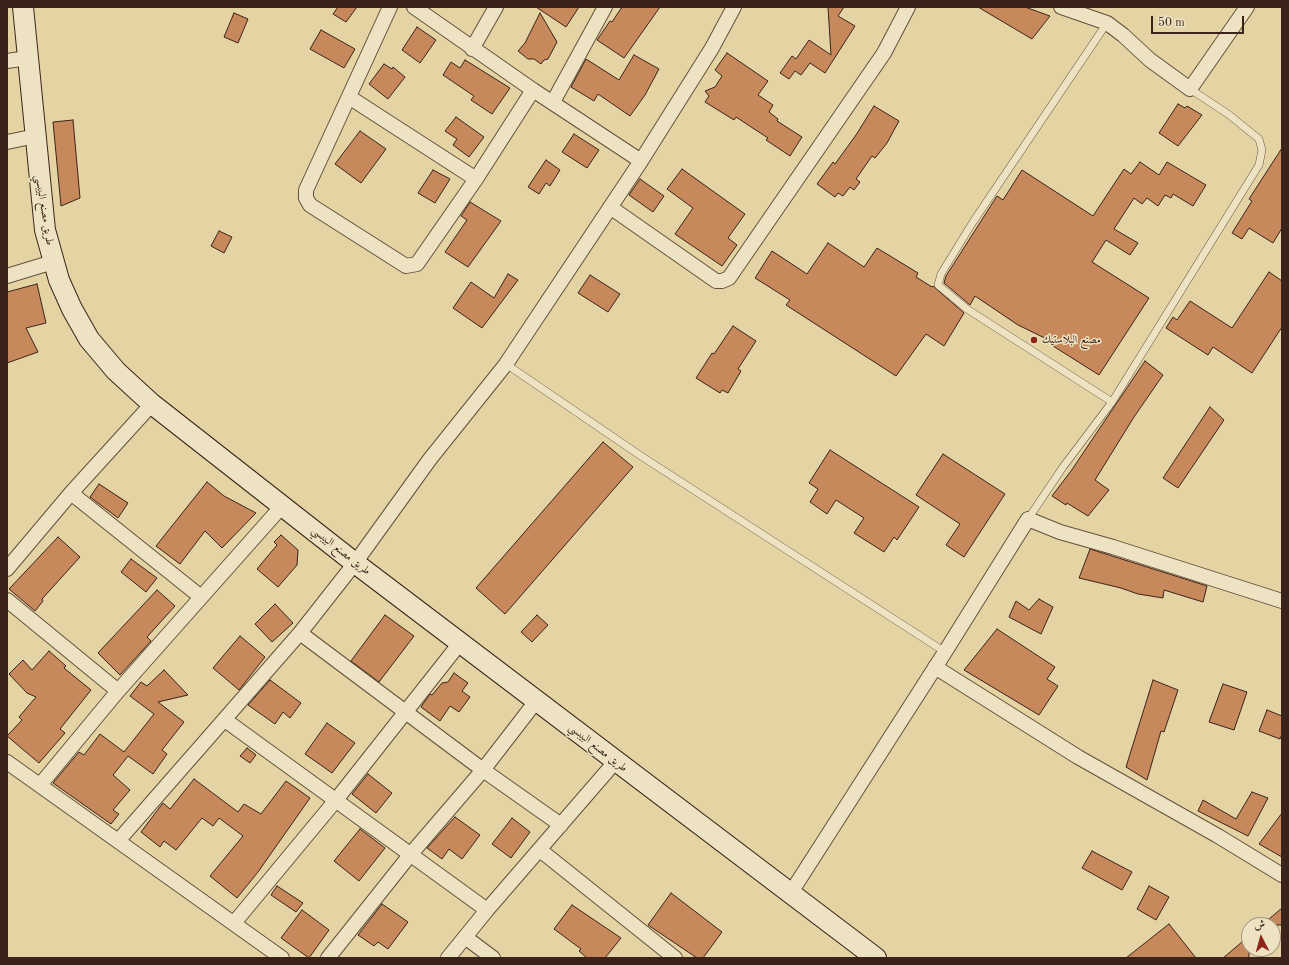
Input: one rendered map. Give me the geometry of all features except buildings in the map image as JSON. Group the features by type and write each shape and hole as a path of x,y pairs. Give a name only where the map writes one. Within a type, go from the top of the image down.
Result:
{"main road":[{"name":"طريق مصنع البيبسي","path":"23,7 45,230 53,262 72,309 89,339 116,371 152,404 355,563 537,700 615,762 876,958"}],"street":[{"path":"390,7 306,190 306,198 310,205 353,234 406,266 417,264 476,179 532,90"},
{"path":"414,7 532,90 553,102 641,161"},
{"path":"472,49 496,7"},
{"path":"553,102 605,7"},
{"path":"118,841 226,720 300,633 355,563 430,459 506,364 641,161 712,48 734,7"},
{"path":"610,207 716,281 722,282 729,278 884,53 908,7"},
{"path":"1061,7 1107,23 1123,35 1150,60 1190,89 1247,7"},
{"path":"7,61 28,58"},
{"path":"348,97 476,179"},
{"path":"7,142 36,136"},
{"path":"7,276 53,262"},
{"path":"7,569 71,493 152,404"},
{"path":"71,493 201,597"},
{"path":"40,785 118,691 283,506"},
{"path":"790,894 1028,519 1060,532 1113,547 1282,601"},
{"path":"7,600 118,691"},
{"path":"300,633 483,770 561,825"},
{"path":"234,923 406,713 460,642"},
{"path":"935,667 1078,757 1218,836 1282,875"},
{"path":"328,958 410,855 483,770 537,700"},
{"path":"226,720 487,910"},
{"path":"7,762 282,958"},
{"path":"448,958 487,910 615,762"},
{"path":"540,850 675,958"},
{"path":"465,937 493,958"}],"lane":[{"path":"1107,23 973,222 941,274 938,286 967,309 1112,402"},
{"path":"1028,519 1063,468 1112,402 1259,165 1262,150 1259,139 1228,114 1190,89"},
{"path":"506,364 641,456 945,652"}],"place":[{"name":"مصنع البلاستيك","path":"1034,340"}]}
